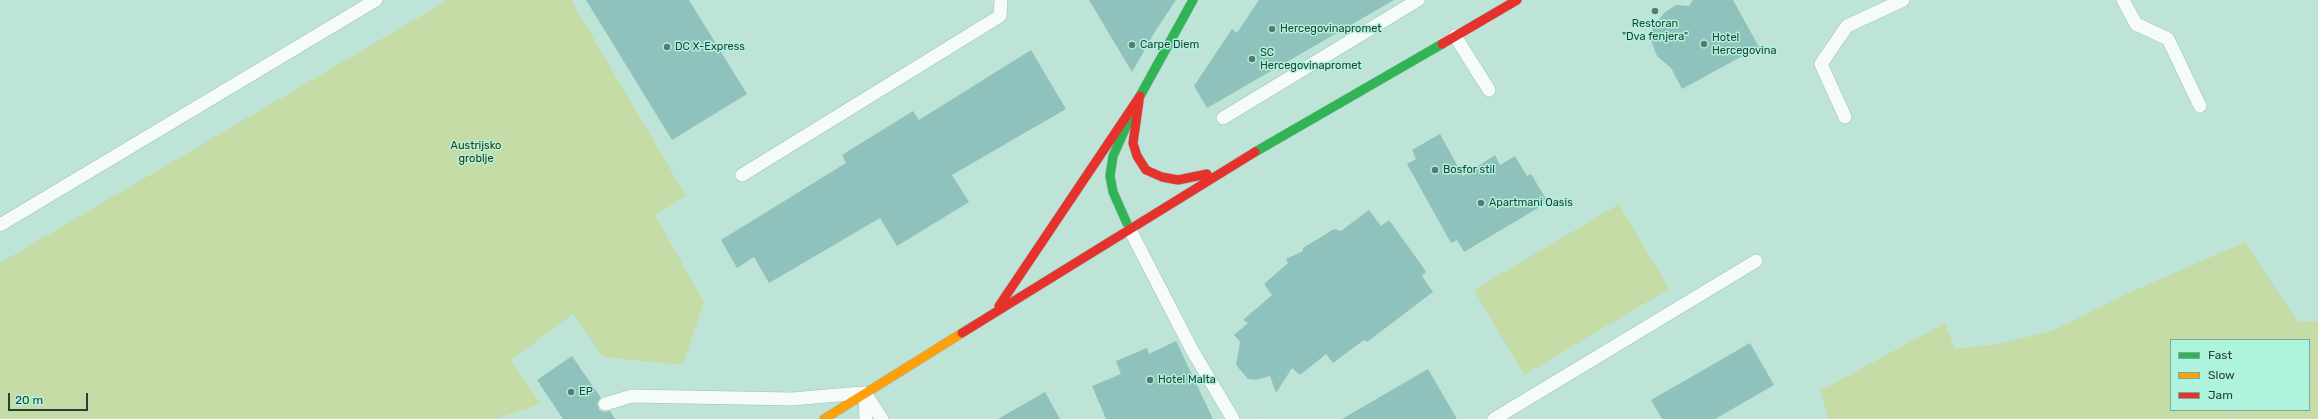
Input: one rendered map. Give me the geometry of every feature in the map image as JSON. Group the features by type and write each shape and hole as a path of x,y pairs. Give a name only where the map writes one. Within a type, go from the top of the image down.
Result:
{"main road":[{"path":"1129,228 1119,208 1110,176 1113,156 1140,96 1193,0"},
{"path":"824,419 1222,171 1455,36 1504,3 1517,0"},
{"path":"1140,96 1133,143 1137,156 1146,170 1162,177 1178,180 1222,171"},
{"path":"994,313 1140,96"}],"lane":[{"path":"0,225 376,0"},
{"path":"742,175 1000,16 1001,0"},
{"path":"1223,118 1418,0"},
{"path":"1845,117 1821,64 1847,26 1903,0"},
{"path":"2122,0 2136,24 2168,39 2200,106"},
{"path":"1455,36 1489,90"},
{"path":"1129,228 1192,350 1233,419"},
{"path":"1494,419 1756,261"},
{"path":"605,404 632,396 792,399 865,393"},
{"path":"865,393 866,419"},
{"path":"865,393 882,419"}],"path":[{"path":"2232,419 2243,411"}],"green space":[{"name":"Austrijsko groblje","path":"448,0 571,0 686,196 655,215 704,302 683,365 603,357 573,314 511,360 541,404 495,419 0,419 0,263"},
{"path":"1619,204 1669,289 1524,375 1474,290"},
{"path":"2245,242 2298,322 2318,321 2318,419 1829,419 1820,391 1945,323 1955,349 1998,344 2052,331 2126,294"}],"building":[{"name":"DC X-Express","path":"586,0 689,0 747,94 672,140"},
{"name":"Carpe Diem","path":"1089,0 1176,0 1156,30 1132,72"},
{"name":"SC Hercegovinapromet","path":"1259,0 1394,0 1207,108 1194,86 1232,29 1237,33"},
{"name":"Hotel Hercegovina","path":"1693,0 1733,0 1759,47 1682,89 1671,68 1657,56 1651,40 1652,28 1665,12 1676,5 1689,6"},
{"path":"1031,50 1066,109 952,175 969,202 897,246 880,218 769,283 754,257 737,268 721,240 846,163 842,155 913,111 919,120"},
{"path":"1440,134 1463,176 1495,155 1500,165 1515,156 1527,176 1531,174 1548,202 1464,252 1457,240 1451,243 1407,164 1416,159 1412,150"},
{"path":"1369,210 1381,226 1389,220 1426,272 1422,276 1433,292 1367,342 1364,340 1333,363 1326,354 1300,375 1292,368 1276,393 1270,376 1256,380 1248,379 1236,365 1240,342 1234,335 1248,323 1243,320 1272,295 1264,284 1288,263 1286,259 1303,251 1303,248 1334,229 1341,231"},
{"name":"Hotel Malta","path":"1176,341 1213,419 1106,419 1092,386 1121,374 1116,361 1147,348 1149,354"},
{"path":"1750,343 1774,385 1715,419 1662,419 1651,400"},
{"name":"EP","path":"572,356 601,398 597,403 599,410 604,412 610,411 615,419 563,419 537,380"},
{"path":"1428,369 1457,419 1342,419"},
{"path":"1045,392 1060,419 998,419"}],"traffic: fast":[{"path":"1129,228 1113,192 1110,176 1113,156 1140,96 1193,0"},
{"path":"1255,152 1442,44"}],"traffic: slow":[{"path":"824,419 962,333"}],"traffic: jam":[{"path":"1442,44 1517,0"},
{"path":"999,306 1140,96"},
{"path":"1139,101 1133,143 1137,156 1146,170 1162,177 1178,180 1207,174"},
{"path":"962,333 1255,152"}],"place":[{"name":"Restoran \"Dva fenjera\"","path":"1655,11"},
{"name":"Hercegovinapromet","path":"1272,29"},
{"name":"Hotel Hercegovina","path":"1704,44"},
{"name":"Carpe Diem","path":"1132,45"},
{"name":"DC X-Express","path":"667,47"},
{"name":"SC Hercegovinapromet","path":"1252,59"},
{"name":"Bosfor stil","path":"1435,170"},
{"name":"Apartmani Oasis","path":"1481,203"},
{"name":"Hotel Malta","path":"1150,380"},
{"name":"EP","path":"571,392"}]}
